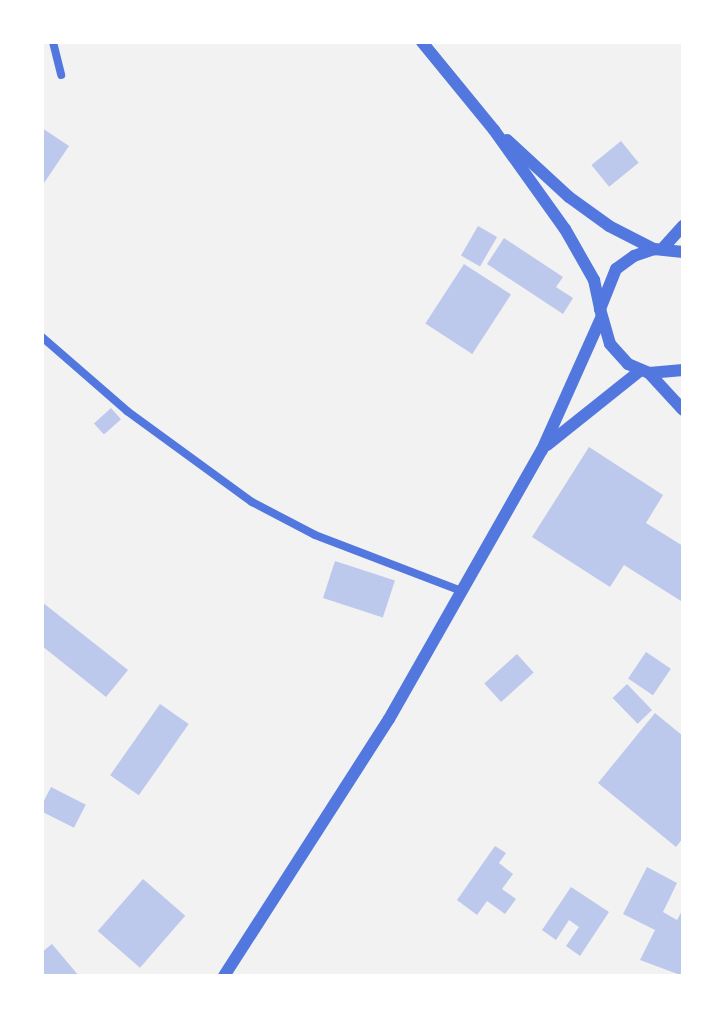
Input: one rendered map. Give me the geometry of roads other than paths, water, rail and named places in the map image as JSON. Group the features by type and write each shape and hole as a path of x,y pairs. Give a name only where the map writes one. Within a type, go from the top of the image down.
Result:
{"street":[{"path":"53,42 61,75"},
{"path":"422,42 494,130 578,250 594,280 601,314 618,355 645,371 683,410"},
{"path":"494,130 569,197 609,226 671,249"},
{"path":"224,976 389,719 459,590 542,450 601,314 616,269 671,249 683,226"},
{"path":"42,337 127,411 252,502 315,535 459,590"},
{"path":"542,450 645,371 683,370"}]}
